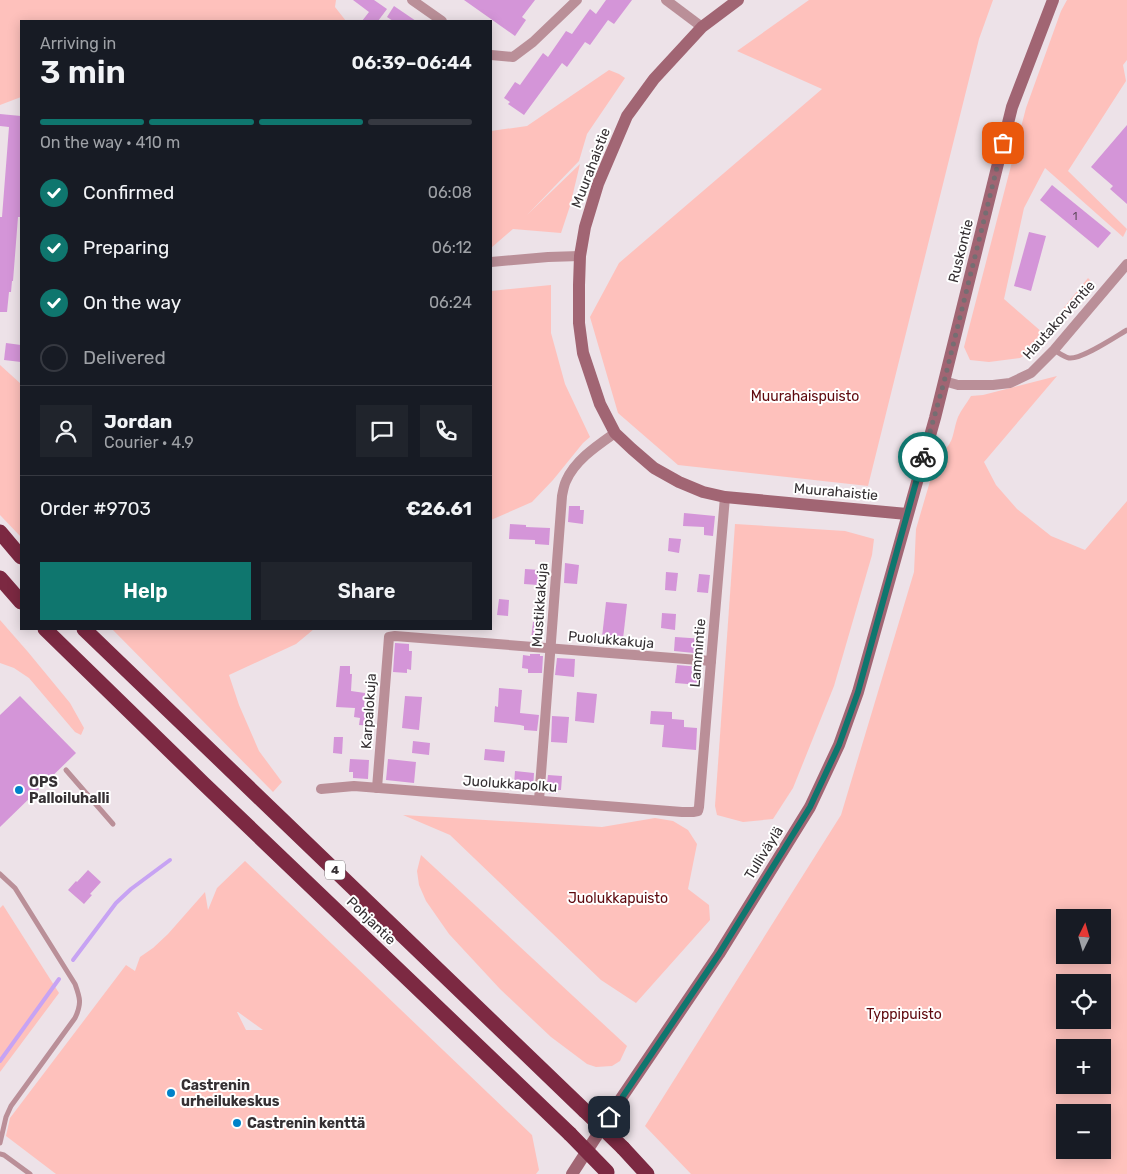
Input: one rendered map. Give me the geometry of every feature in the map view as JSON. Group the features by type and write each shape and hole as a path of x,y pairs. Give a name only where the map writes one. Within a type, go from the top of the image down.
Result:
{"highway":[{"path":"0,532 20,556"},
{"path":"0,578 20,601"},
{"name":"Pohjantie","path":"46,630 570,1134 608,1173"},
{"name":"Pohjantie","path":"85,630 585,1111 647,1174"}],"main road":[{"name":"Muurahaistie","path":"738,0 702,27 654,79 627,116 598,184 585,227 578,285 579,323 583,353 600,404 616,433 654,468 679,482 703,492 725,497 907,514"},
{"name":"Ruskontie","path":"907,514 944,382 1012,107 1054,0"},
{"name":"Tulliväylä","path":"572,1174 719,954 810,807 839,745 858,692 907,514"}],"street":[{"path":"412,0 441,20"},
{"path":"492,56 513,57 533,42 577,0"},
{"path":"666,0 702,27"},
{"path":"492,262 580,256"},
{"name":"Hautakorventie","path":"944,382 993,385 1010,383 1030,373 1054,350 1127,264"},
{"name":"Mustikkakuja","path":"539,800 562,496 566,480 577,464 589,451 616,433"},
{"name":"Lammintie","path":"698,811 700,807 725,497"},
{"name":"Puolukkakuja","path":"389,637 711,661"},
{"name":"Karpalokuja","path":"377,788 389,637"},
{"name":"Juolukkapolku","path":"321,789 354,786 682,812 698,811"}],"lane":[{"path":"1054,350 1069,358 1076,358 1096,349 1124,332 1127,324"},
{"path":"66,770 113,824"},
{"path":"0,874 15,888 74,984 80,996 80,1008 75,1018 12,1106 6,1117 0,1143"},
{"path":"0,1154 30,1174"}],"green space":[{"path":"0,0 336,0 335,7 345,20 20,20 20,97 0,105"},
{"name":"Muurahaispuisto","path":"809,0 993,0 979,39 868,486 678,465 618,413 590,317 619,263 822,89 737,51"},
{"path":"1067,0 1127,0 1127,60 1123,65 1126,81 1068,171 1127,229 1123,237 1045,168 1024,208 1004,299 1043,333 1088,278 1093,283 1039,346 1020,358 989,362 970,360 964,347 1026,108 1061,11"},
{"path":"609,70 625,78 587,134 579,161 527,215 580,164 570,206 561,233 513,229 492,247 492,131 527,126"},
{"path":"551,285 551,333 565,384 590,437 532,502 492,520 492,291"},
{"path":"0,365 20,383 20,536 0,515"},
{"name":"Typpipuisto","path":"1057,376 984,462 996,485 1017,509 1051,536 1085,550 1127,501 1127,1174 691,1174 645,1126 841,815 914,572 916,529 938,454 950,443 958,417 971,396 983,395"},
{"path":"735,524 845,531 874,539 872,555 834,686 793,788 773,819 743,822 717,815 715,806"},
{"path":"0,620 70,703 84,728 81,735 75,732 29,678 14,668 0,663"},
{"path":"113,630 313,630 296,644 229,675 239,705 259,751 282,782 273,792"},
{"name":"Juolukkapuisto","path":"403,815 602,827 655,818 673,821 688,830 697,844 688,889 709,905 710,920 636,1003 601,980 450,835"},
{"path":"421,855 627,1046 620,1061 612,1066 596,1067 587,1064 551,1037 500,989 449,934 426,901 419,885 417,871"},
{"path":"245,861 532,1135 539,1170 536,1174 56,1174 6,1136 10,1118 126,965 135,971 140,957 168,934 205,892 208,910 217,888","holes":["238,1012 263,1030 246,1030"]},
{"path":"3,905 59,993 0,1072 0,908"}],"building":[{"path":"353,0 374,0 387,9 379,20 363,20 369,12"},
{"path":"464,0 535,0 522,17 526,20 515,36"},
{"path":"606,0 632,0 614,24 608,20 590,45 585,42 567,67 562,63 524,115 508,104 510,102 504,98 515,82 520,85 543,53 548,57 566,31 572,34 590,9 596,14"},
{"path":"394,6 415,20 392,20 387,17"},
{"path":"0,114 20,116 20,217 18,217 13,281 11,292 9,292 7,312 0,312 0,217 2,217 9,127 0,126"},
{"path":"1127,125 1127,204 1110,189 1113,186 1091,167"},
{"path":"1052,185 1111,233 1098,248 1040,200"},
{"path":"1029,232 1046,236 1031,291 1014,286"},
{"path":"6,343 20,345 20,362 4,360"},
{"path":"569,506 580,506 580,510 584,510 583,524 568,522"},
{"path":"684,513 715,516 713,536 704,535 704,527 683,526"},
{"path":"510,524 550,528 549,545 535,544 535,540 509,539"},
{"path":"669,538 681,539 679,553 668,551"},
{"path":"565,563 579,565 577,584 564,583"},
{"path":"525,569 540,570 538,585 524,584"},
{"path":"666,572 678,573 676,591 665,590"},
{"path":"699,574 710,575 708,593 697,592"},
{"path":"499,599 509,600 508,616 497,615"},
{"path":"606,602 627,604 623,639 602,637"},
{"path":"662,613 676,614 675,630 661,628"},
{"path":"533,622 543,622 541,641 531,640"},
{"path":"675,637 705,639 704,654 674,651"},
{"path":"395,643 409,644 409,651 412,651 411,670 407,669 407,673 393,672"},
{"path":"530,654 540,654 540,656 543,656 542,673 528,673 528,669 522,668 523,655 530,656"},
{"path":"557,658 575,659 574,677 555,675"},
{"path":"677,665 701,667 700,685 675,683"},
{"path":"340,666 350,666 350,674 352,674 351,691 365,693 364,706 374,707 372,726 359,725 360,718 354,717 355,708 336,707"},
{"path":"499,688 522,690 520,713 539,715 537,731 524,730 524,726 520,725 494,722 495,706 498,707"},
{"path":"577,692 597,694 594,723 575,721"},
{"name":"OPS Palloiluhalli","path":"20,696 76,753 0,827 0,715"},
{"path":"405,696 422,697 419,730 402,728"},
{"path":"651,711 672,712 672,719 684,720 684,727 697,728 696,750 662,747 664,725 650,724"},
{"path":"552,716 569,717 567,743 551,742"},
{"path":"334,737 343,737 342,754 333,753"},
{"path":"413,741 430,743 429,755 412,753"},
{"path":"485,749 505,751 504,762 484,760"},
{"path":"350,759 369,760 368,779 353,778 353,772 349,772"},
{"path":"388,759 416,762 414,783 386,780"},
{"path":"515,771 534,773 533,791 517,790 518,785 514,784"},
{"path":"548,775 562,776 561,790 557,790 557,794 546,793"},
{"path":"88,870 101,882 84,904 68,890"}],"waterway":[{"path":"73,960 116,903 131,889 170,860"},
{"path":"0,1061 59,979"}],"way so far":[{"path":"923,457 944,382 1003,143"}],"place":[{"name":"OPS Palloiluhalli","path":"19,790"},
{"name":"Castrenin urheilukeskus","path":"171,1093"},
{"name":"Castrenin kenttä","path":"237,1123"}],"route":[{"path":"609,1117 719,954 810,807 839,745 858,692 923,457"}]}
